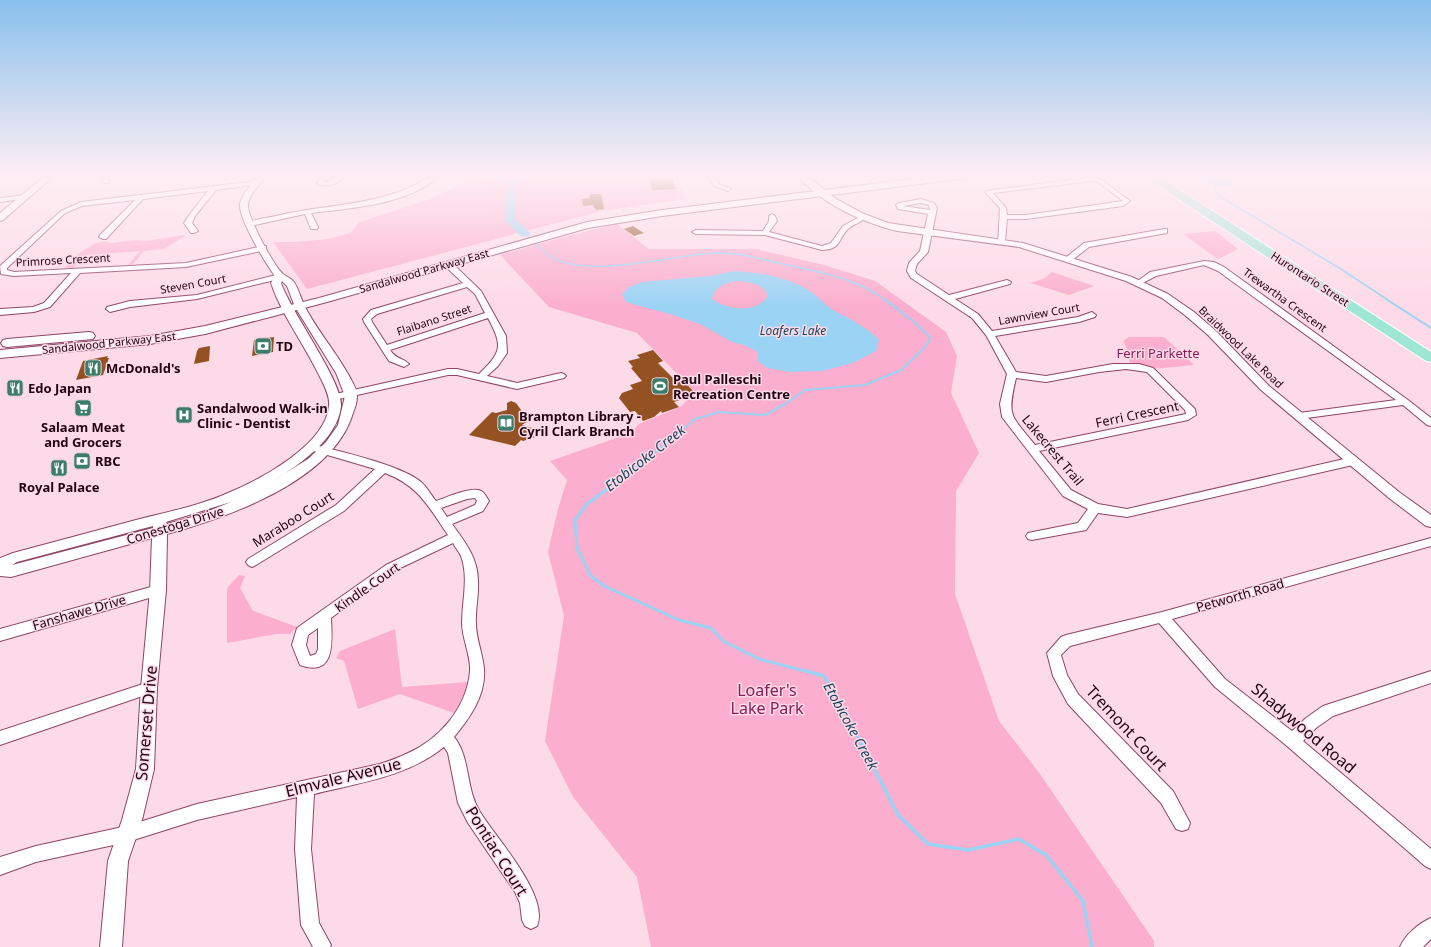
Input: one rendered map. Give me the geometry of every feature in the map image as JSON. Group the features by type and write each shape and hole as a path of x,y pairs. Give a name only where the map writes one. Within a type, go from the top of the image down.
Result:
{"main road":[{"name":"Sandalwood Parkway East","path":"298,302 537,236 620,219"},
{"name":"Hurontario Street","path":"1218,219 1431,358"},
{"name":"Sandalwood Parkway East","path":"0,343 165,328 215,319 298,302 448,264 523,240"},
{"name":"Sandalwood Parkway East","path":"0,354 150,340 205,330 285,305"}],"street":[{"name":"Primrose Crescent","path":"55,219 3,268 4,272 14,274 77,272 186,265 263,248"},
{"path":"103,237 120,219"},
{"path":"190,219 188,223 194,231"},
{"path":"248,219 271,264 280,276 288,281 298,302 324,344 351,394"},
{"path":"250,224 273,219"},
{"path":"310,219 314,227"},
{"path":"765,233 772,219"},
{"path":"696,232 765,233 822,248 829,248 835,245 844,228 861,219"},
{"name":"Braidwood Lake Road","path":"866,219 882,225 897,228 1001,242 1020,246 1068,259 1139,283 1165,296 1190,314 1212,333 1265,388 1394,495 1431,522"},
{"path":"931,219 924,252 913,264 911,271 914,276 950,298 975,316 990,334 1012,374"},
{"path":"1001,242 1004,219"},
{"path":"1068,259 1087,245 1164,231"},
{"name":"Trewartha Crescent","path":"1139,283 1153,274 1204,263 1211,264 1221,269 1405,402 1431,424"},
{"path":"448,264 478,293 502,336 502,354 495,364 480,377"},
{"path":"0,312 41,308 47,305 77,272"},
{"path":"280,276 276,283 285,305 310,348 334,397 448,372 480,377 517,386 561,376"},
{"name":"Steven Court","path":"110,309 130,304 197,297 280,276"},
{"path":"950,298 971,290 985,289 1007,282"},
{"path":"404,364 392,359 368,322 367,319 369,316 374,312 469,284"},
{"name":"Flaibano Street","path":"386,348 489,315"},
{"name":"Lawnview Court","path":"990,334 1079,319 1092,315"},
{"path":"310,348 324,344"},
{"name":"Ferri Crescent","path":"1012,374 1044,380 1127,365 1142,366 1150,370 1190,409 1191,415 1184,418 1032,449"},
{"name":"Lakecrest Trail","path":"1012,374 1006,404 1007,417 1067,493 1095,508 1127,513 1353,461"},
{"name":"Conestoga Drive","path":"0,570 10,571 160,525 262,483 317,449 344,427 349,414 351,394"},
{"name":"Conestoga Drive","path":"317,449 319,439 332,416 335,406 334,397"},
{"path":"1299,416 1405,402"},
{"name":"Elmvale Avenue","path":"0,866 36,854 127,834 197,812 380,771 411,760 430,749 445,737 469,705 473,694 477,670 469,624 472,580 467,555 446,522 417,485 404,476 383,468 317,449"},
{"name":"Maraboo Court","path":"252,562 340,508 383,468"},
{"path":"434,506 466,495 478,494 483,501 479,508 446,522"},
{"path":"1032,536 1082,527 1095,508"},
{"name":"Conestoga Drive","path":"0,565 13,558 160,525"},
{"name":"Somerset Drive","path":"111,947 118,861 132,820 145,769 149,688 158,590 160,525"},
{"name":"Kindle Court","path":"324,617 390,568 455,537"},
{"name":"Petworth Road","path":"1054,653 1066,641 1162,617 1431,542"},
{"name":"Fanshawe Drive","path":"0,635 158,590"},
{"name":"Shadywood Road","path":"1162,617 1220,683 1292,741 1431,860"},
{"name":"Tremont Court","path":"1054,653 1060,676 1073,699 1167,797 1182,824"},
{"path":"1292,741 1311,723 1328,711 1431,677"},
{"path":"0,738 149,688"},
{"name":"Pontiac Court","path":"445,737 455,750 464,797 474,817 521,886 529,902 531,920"},
{"path":"306,787 303,849 310,925 322,945"},
{"path":"1409,947 1431,927"}],"green space":[{"path":"368,219 571,219 307,289 273,242 296,242 328,239 350,233 359,222"},
{"name":"Loafer's Lake Park","path":"617,224 649,249 756,249 824,265 875,281 946,332 957,356 951,393 979,453 956,491 955,594 999,721 1040,774 1154,941 1154,947 651,947 637,877 573,797 545,741 564,616 548,552 558,509 567,480 550,461 631,433 639,424 682,406 694,391 637,333 549,307 500,255"},
{"path":"1215,231 1238,249 1218,259 1183,234"},
{"path":"185,236 164,249 144,251 133,264 128,265 140,251 86,255 73,268 64,268 77,257 78,254 96,243 106,241 110,243 136,240 145,241"},
{"path":"1052,272 1094,286 1069,295 1030,283 1043,279"},
{"name":"Ferri Parkette","path":"1129,337 1164,337 1194,365 1152,369 1129,362 1130,355 1123,341"},
{"path":"239,575 245,576 240,588 253,611 297,627 290,634 276,634 227,643 227,588"},
{"path":"395,629 402,687 468,682 466,695 454,713 400,694 358,709 344,661 336,658 340,651"}],"water":[{"name":"Loafers Lake","path":"735,271 745,272 776,277 805,288 830,308 868,330 879,340 876,351 853,363 822,371 791,372 767,368 758,361 758,352 744,345 732,342 700,324 626,302 622,295 629,287 642,282 710,276","holes":["737,281 755,284 763,288 768,296 763,302 749,308 733,308 725,306 712,299 718,288 725,284"]}],"building":[{"path":"633,226 644,233 634,236 624,229"},
{"name":"TD","path":"274,337 273,352 252,356 254,340"},
{"path":"210,346 209,361 194,364 199,348"},
{"name":"Paul Palleschi Recreation Centre","path":"653,350 663,361 658,363 673,378 679,376 694,392 682,395 685,398 674,402 679,407 662,413 661,411 654,417 643,421 635,411 630,412 619,398 622,393 633,389 630,385 642,381 631,368 633,367 628,361 640,358 637,355"},
{"name":"McDonald's","path":"108,356 107,358 109,358 103,375 76,380 83,361"},
{"name":"Brampton Library - Cyril Clark Branch","path":"511,401 516,403 524,414 528,416 527,418 531,419 522,425 532,428 527,433 535,437 523,441 521,440 515,446 469,435 492,412 496,413 507,410 507,403"}],"waterway":[{"name":"Etobicoke Creek","path":"511,219 525,234"},
{"path":"1258,219 1341,269 1388,300"},
{"name":"Etobicoke Creek","path":"525,234 550,256 566,263 585,266 607,266 714,253 732,254 757,258 836,277 862,286 885,300"},
{"name":"Etobicoke Creek","path":"645,461 695,419 719,412 765,415 785,404 805,390 865,385 901,370 924,348 931,338 913,321 884,299"},
{"path":"1386,299 1431,328"},
{"name":"Etobicoke Creek","path":"646,460 587,504 575,520 577,548 590,575 604,586 679,620 711,628 723,641 759,659 809,672"},
{"name":"Etobicoke Creek","path":"806,671 824,676 839,700 898,815 928,844 968,850 1019,839 1046,855 1083,901 1092,947"}],"place":[{"name":"TD","path":"263,346"},
{"name":"McDonald's","path":"93,368"},
{"name":"Paul Palleschi Recreation Centre","path":"660,386"},
{"name":"Edo Japan","path":"15,388"},
{"name":"Salaam Meat and Grocers","path":"83,408"},
{"name":"Sandalwood Walk-in Clinic - Dentist","path":"184,415"},
{"name":"Brampton Library - Cyril Clark Branch","path":"506,423"},
{"name":"RBC","path":"82,461"},
{"name":"Royal Palace","path":"59,468"}]}
